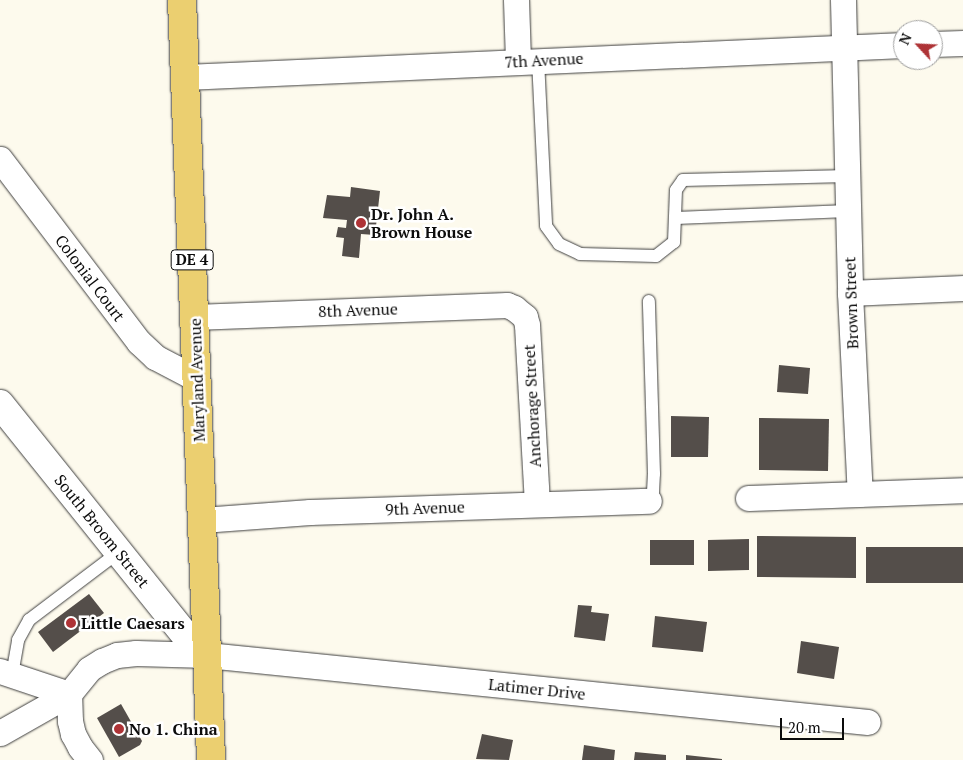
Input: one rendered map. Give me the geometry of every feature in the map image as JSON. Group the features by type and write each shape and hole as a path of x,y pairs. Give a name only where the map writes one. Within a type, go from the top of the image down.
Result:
{"main road":[{"name":"Maryland Avenue","path":"182,0 211,760"}],"street":[{"path":"516,0 528,61"},
{"name":"Brown Street","path":"843,0 850,293 860,494"},
{"path":"943,44 963,43"},
{"name":"7th Avenue","path":"185,77 893,45"},
{"name":"Colonial Court","path":"0,159 139,342 155,357 197,378"},
{"path":"850,293 963,288"},
{"name":"8th Avenue","path":"194,316 507,305 520,312"},
{"name":"Anchorage Street","path":"520,312 525,317 527,325 537,503"},
{"name":"South Broom Street","path":"0,404 192,644 207,655"},
{"path":"748,498 963,490"},
{"name":"9th Avenue","path":"202,520 310,512 537,503 649,501"},
{"name":"Latimer Drive","path":"69,694 89,669 117,655 136,653 207,655 868,722"},
{"path":"6,673 69,694"},
{"path":"0,733 69,694"},
{"path":"69,694 70,721 73,734 90,760"}],"lane":[{"path":"528,61 546,226 559,244 580,254 656,256 674,242 676,190 683,180 848,176"},
{"path":"676,218 848,211"},
{"path":"649,301 654,474 653,492 649,501"},
{"path":"6,673 18,640 30,620 119,552"}],"building":[{"name":"Dr. John A. Brown House","path":"351,187 380,191 375,235 361,234 359,258 342,256 344,238 336,237 338,227 346,228 347,220 323,218 327,195 350,197"},
{"path":"779,365 810,368 808,394 777,392"},
{"path":"671,416 709,417 708,457 671,457"},
{"path":"759,418 829,419 828,471 759,470"},
{"path":"757,536 856,537 856,578 757,577"},
{"path":"749,539 749,570 708,571 708,540"},
{"path":"650,540 694,540 694,565 650,565"},
{"path":"866,547 963,547 963,583 866,583"},
{"name":"Little Caesars","path":"89,594 104,613 53,652 38,632"},
{"path":"578,605 592,606 591,612 609,614 605,641 574,637"},
{"path":"655,616 707,622 703,652 652,647"},
{"path":"801,641 839,647 834,679 797,673"},
{"name":"No 1. China","path":"121,704 142,741 140,745 119,757 97,718"},
{"path":"482,734 513,740 509,760 476,759"},
{"path":"584,745 615,750 614,760 582,760"},
{"path":"635,752 666,755 666,760 634,760"},
{"path":"686,755 722,759 722,760 686,760"}],"place":[{"name":"Dr. John A. Brown House","path":"361,223"},
{"name":"Little Caesars","path":"71,623"},
{"name":"No 1. China","path":"119,729"}]}
